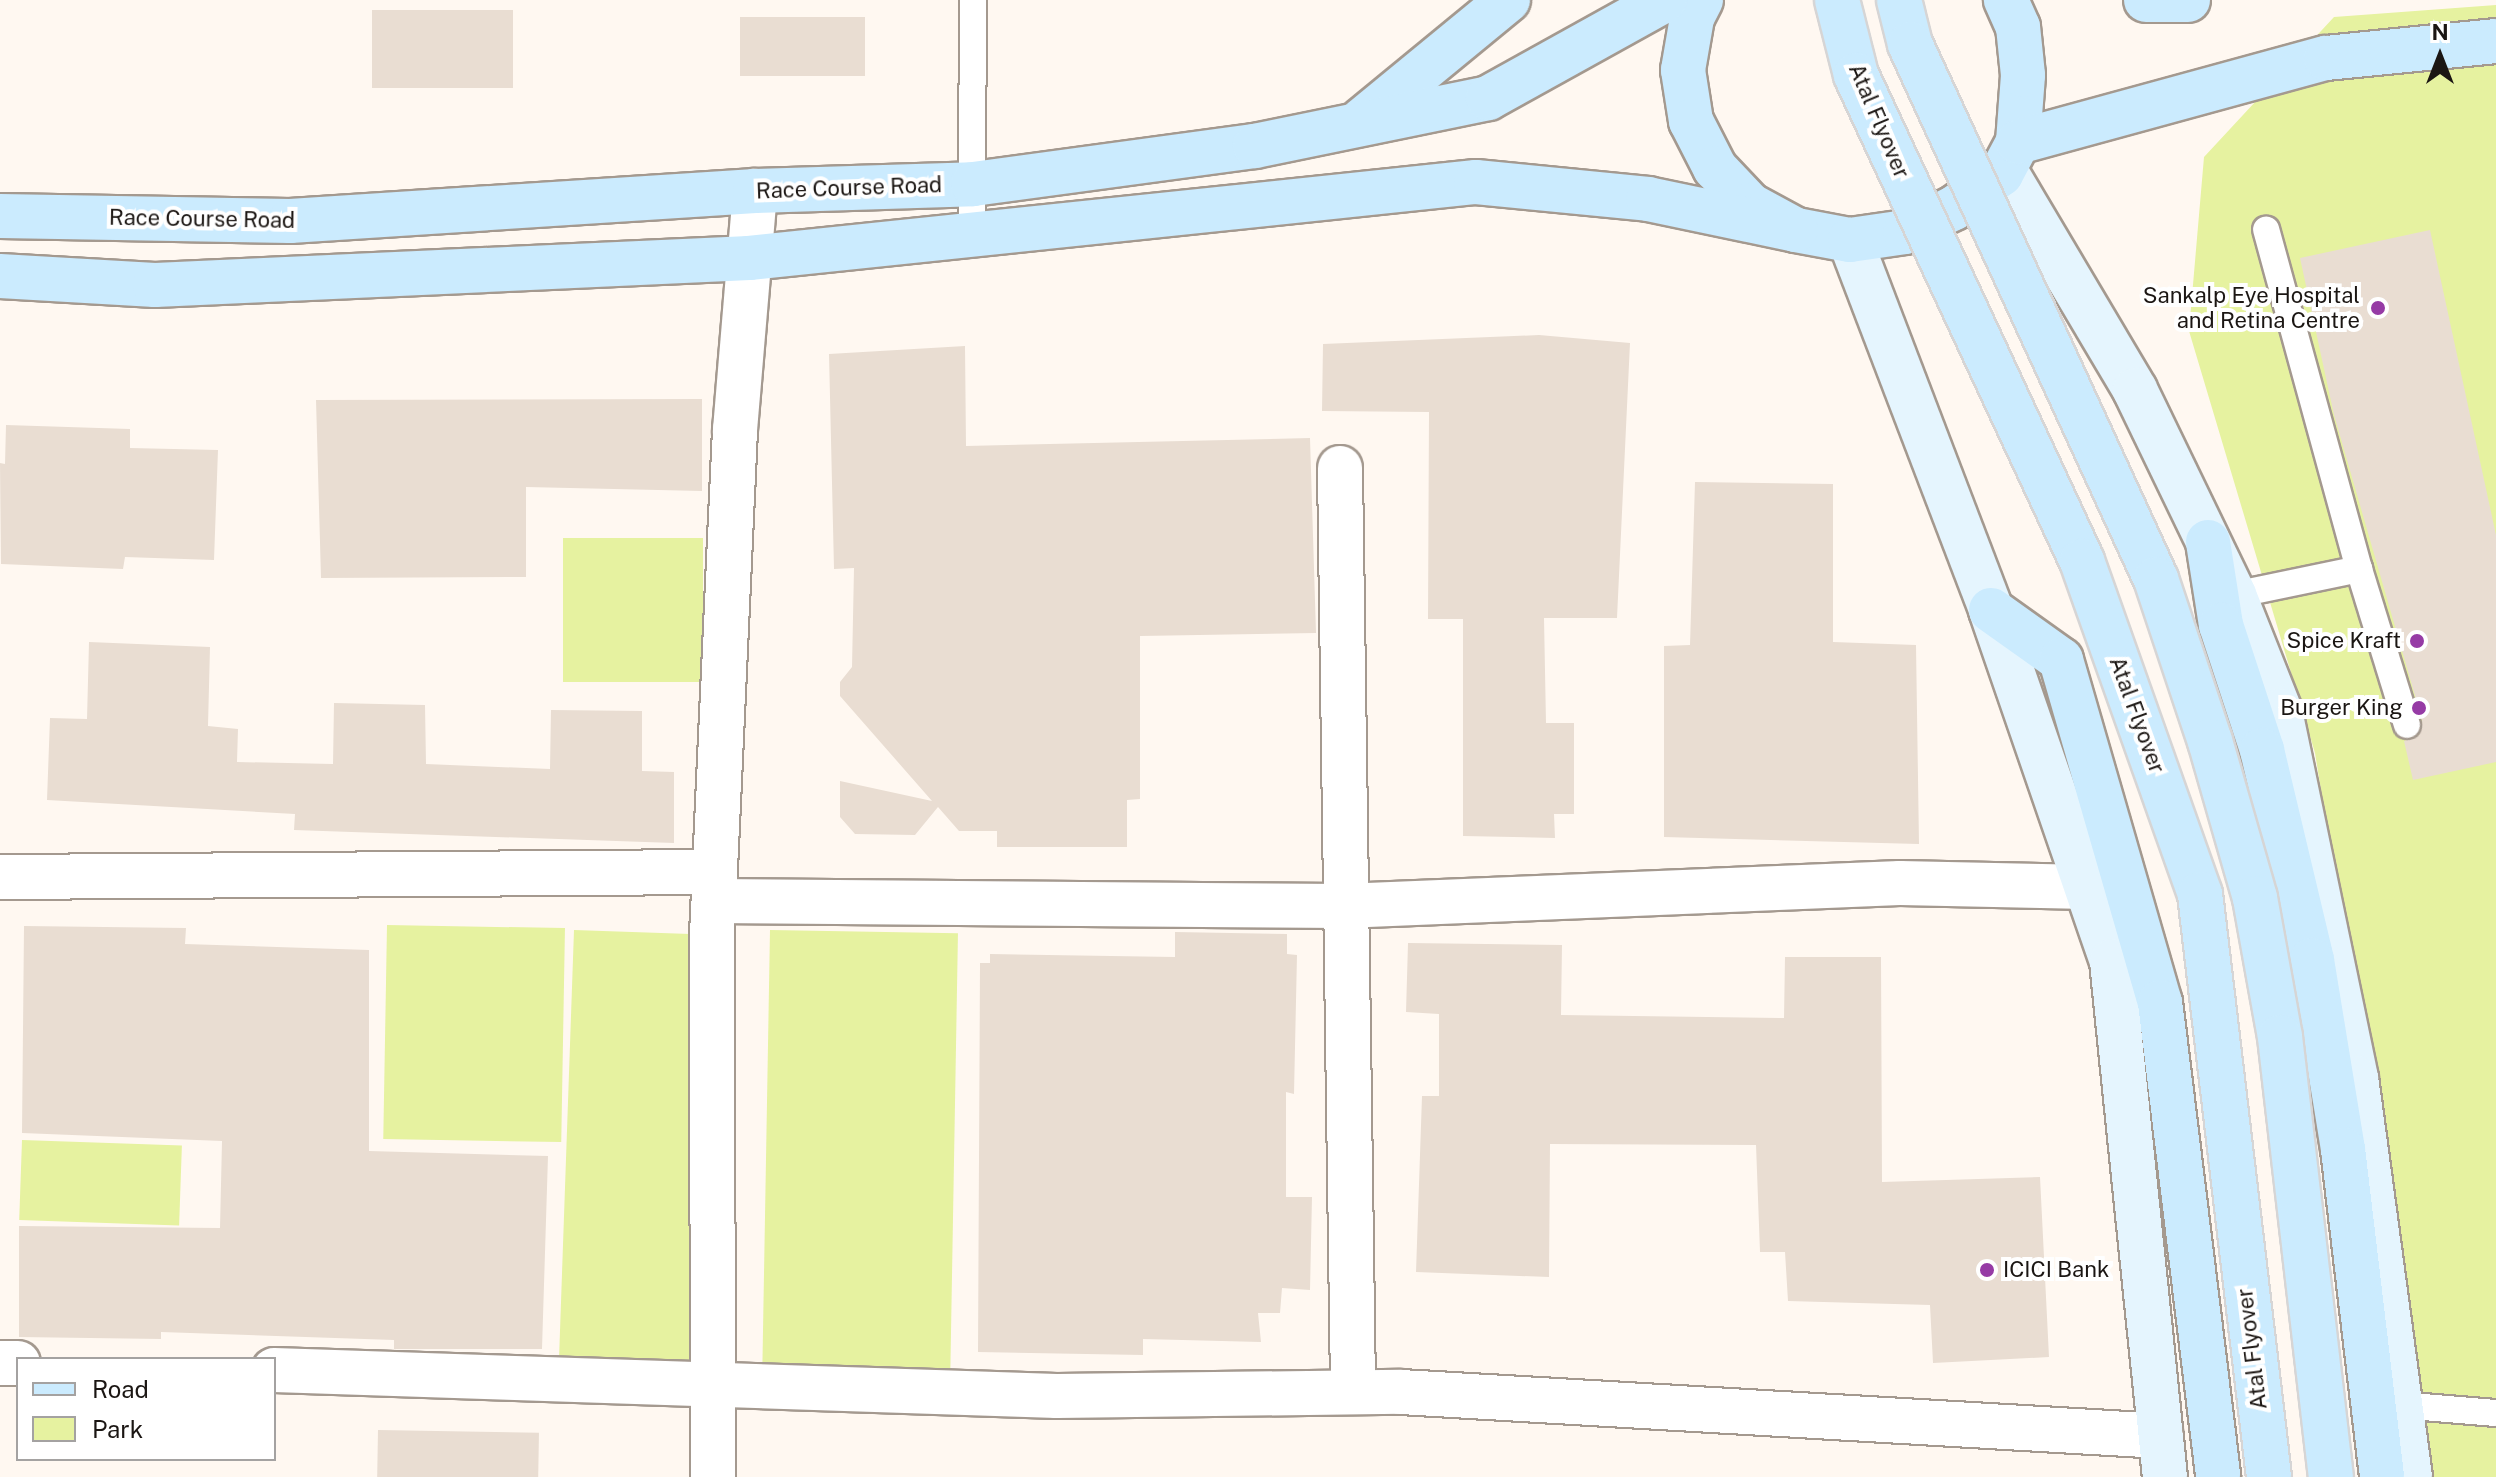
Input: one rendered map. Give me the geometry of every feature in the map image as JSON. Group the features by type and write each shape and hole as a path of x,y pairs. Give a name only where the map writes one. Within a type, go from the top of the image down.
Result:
{"main road":[{"path":"1357,124 1508,0"},
{"name":"Race Course Road","path":"0,216 290,221 755,191 973,184 1255,146 1488,98 1665,0"},
{"path":"1701,0 1692,18 1683,70 1691,121 1715,168 1750,205 1796,230"},
{"name":"Atal Flyover","path":"1837,0 1856,75 2082,561 2200,894 2269,1477"},
{"path":"1899,0 1910,44 2156,579 2210,741 2255,898 2280,1037 2331,1477"},
{"path":"2006,0 2018,27 2023,75 2011,156"},
{"path":"2146,0 2188,0"},
{"path":"0,276 155,285 749,258 1274,200 1476,182 1648,199 1850,240 1905,232 1954,208 2011,156 2326,58 2496,41"},
{"path":"2208,542 2227,645 2262,750 2312,960 2343,1149 2382,1477"},
{"path":"1991,610 2061,660 2160,1002 2218,1477"}],"street":[{"path":"2011,156 2135,390 2234,595 2280,711 2356,1078 2410,1477"},
{"path":"713,1477 714,886 735,430 755,191"},
{"path":"276,1370 714,1381 1057,1396 1353,1392 1737,1407 2163,1456 2112,961 1991,610 1850,240"},
{"path":"1340,468 1343,906 1353,1392"},
{"path":"0,877 714,886 1343,906 1900,883 2088,887"}],"lane":[{"path":"972,234 973,0"},
{"path":"2266,229 2359,569 2407,725"},
{"path":"2234,595 2359,569"},
{"path":"2400,1405 2496,1413"}],"green space":[{"path":"2496,5 2496,1477 2432,1477 2315,753 2189,331 2204,157 2334,17"},
{"path":"563,538 703,538 703,682 563,682"},
{"path":"387,925 565,928 561,1142 383,1139"},
{"path":"574,930 705,935 690,1365 559,1361"},
{"path":"770,930 958,933 950,1370 762,1367"},
{"path":"22,1140 182,1146 179,1226 19,1220"}],"building":[{"path":"372,10 513,10 513,88 372,88"},
{"path":"740,17 865,17 865,76 740,76"},
{"path":"2430,230 2496,535 2496,762 2413,780 2404,741 2419,735 2422,720 2334,415 2300,258"},
{"path":"1539,335 1630,343 1617,618 1544,618 1546,723 1574,723 1574,814 1554,814 1555,838 1463,836 1463,619 1428,619 1429,412 1322,411 1323,344"},
{"path":"965,346 966,446 1310,438 1316,633 1140,636 1140,799 1127,800 1127,847 997,847 997,831 959,831 938,807 915,835 855,834 840,817 840,781 932,801 840,696 840,682 852,667 854,568 834,569 829,354"},
{"path":"702,399 702,491 526,487 526,577 321,578 316,400"},
{"path":"6,425 130,429 130,448 218,450 214,560 125,557 123,569 1,564 0,463 5,464"},
{"path":"1695,482 1833,484 1833,642 1916,645 1919,844 1664,837 1664,646 1690,645"},
{"path":"89,642 210,647 208,726 238,729 237,762 333,764 334,703 425,705 426,764 550,769 551,710 642,711 642,771 674,772 674,843 294,830 295,814 47,800 50,718 87,719"},
{"path":"24,926 186,928 185,944 369,950 369,1151 548,1156 542,1349 394,1349 394,1340 161,1332 161,1339 19,1337 19,1226 220,1228 222,1141 22,1133"},
{"path":"1175,932 1287,934 1287,954 1297,955 1294,1094 1286,1092 1286,1197 1312,1197 1310,1290 1282,1288 1280,1313 1258,1313 1261,1342 1143,1339 1143,1355 978,1352 980,963 990,963 990,954 1175,957"},
{"path":"1408,943 1562,945 1561,1015 1784,1018 1785,957 1881,957 1882,1182 2040,1177 2049,1357 1933,1363 1930,1305 1788,1301 1785,1252 1760,1252 1756,1145 1550,1144 1549,1277 1416,1272 1422,1096 1439,1096 1439,1014 1406,1012"},
{"path":"378,1430 539,1433 538,1477 377,1477"}],"place":[{"name":"Sankalp Eye Hospital and Retina Centre","path":"2378,308"},
{"name":"Spice Kraft","path":"2417,641"},
{"name":"Burger King","path":"2419,708"},
{"name":"ICICI Bank","path":"1987,1270"}]}
